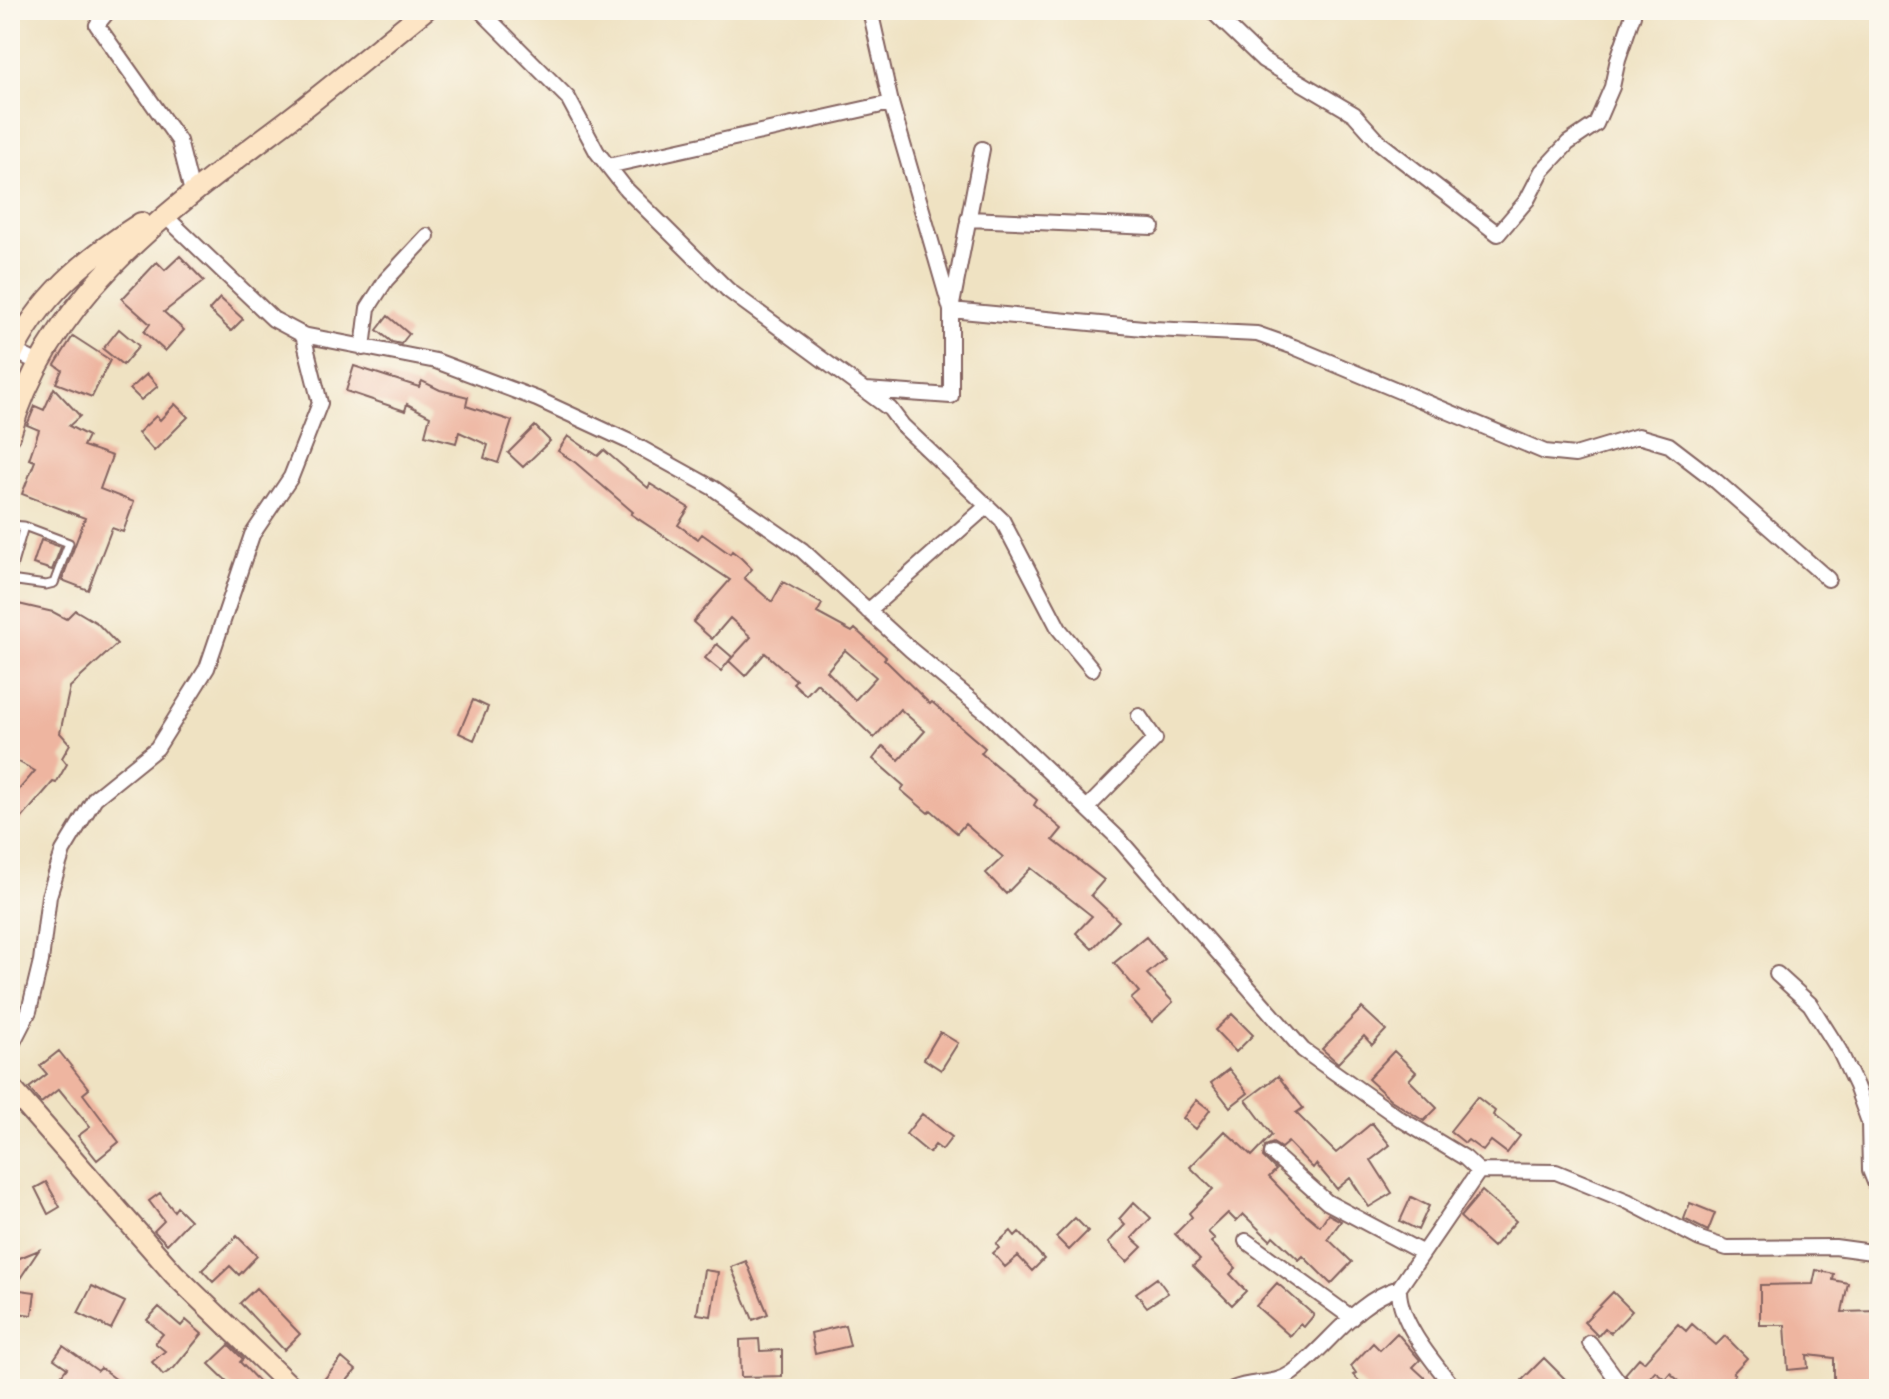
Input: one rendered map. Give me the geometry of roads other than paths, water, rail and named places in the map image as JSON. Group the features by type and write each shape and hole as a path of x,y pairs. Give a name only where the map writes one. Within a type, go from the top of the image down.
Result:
{"street":[{"path":"109,10 97,25 179,141 192,192"},
{"path":"12,355 44,304 96,253 192,192 290,119 425,10"},
{"path":"480,10 568,98 597,152 626,189 728,290 890,409 902,425 1002,520 1059,629 1092,669"},
{"path":"870,10 891,103 951,310"},
{"path":"1211,10 1263,60 1354,114 1380,143 1498,234 1527,200 1542,171 1568,143 1596,124 1612,87 1632,10"},
{"path":"608,166 891,103"},
{"path":"865,390 951,396 951,310 982,149"},
{"path":"10,435 21,402 65,323 141,236 192,192"},
{"path":"165,216 273,319 303,335 436,361 537,399 630,442 713,488 802,550 988,714 1087,808 1174,899 1303,1050 1399,1118 1465,1158 1479,1171 1556,1172 1627,1201 1700,1239 1727,1248 1835,1247 1879,1253"},
{"path":"968,219 1152,227"},
{"path":"363,348 368,308 386,280 427,236"},
{"path":"10,298 12,355"},
{"path":"951,310 1154,329 1257,334 1545,452 1575,455 1638,436 1669,445 1716,481 1828,579"},
{"path":"10,1048 29,1011 41,961 49,896 63,851 95,798 157,748 207,668 252,535 291,477 320,403 303,335"},
{"path":"12,355 41,364"},
{"path":"868,611 987,506"},
{"path":"1087,808 1155,739 1139,716"},
{"path":"1777,974 1810,1004 1839,1050 1856,1086 1869,1122 1870,1170 1879,1192"},
{"path":"10,1087 158,1257 293,1389"},
{"path":"1272,1153 1327,1202 1423,1253"},
{"path":"1455,1389 1407,1319 1399,1288 1479,1171"},
{"path":"1246,1241 1352,1318"},
{"path":"1233,1389 1272,1382 1289,1375 1352,1318 1385,1292 1399,1288"},
{"path":"1590,1343 1624,1389"}],"lane":[{"path":"10,525 24,526 69,543 54,583 46,585 10,577 24,526"}]}
